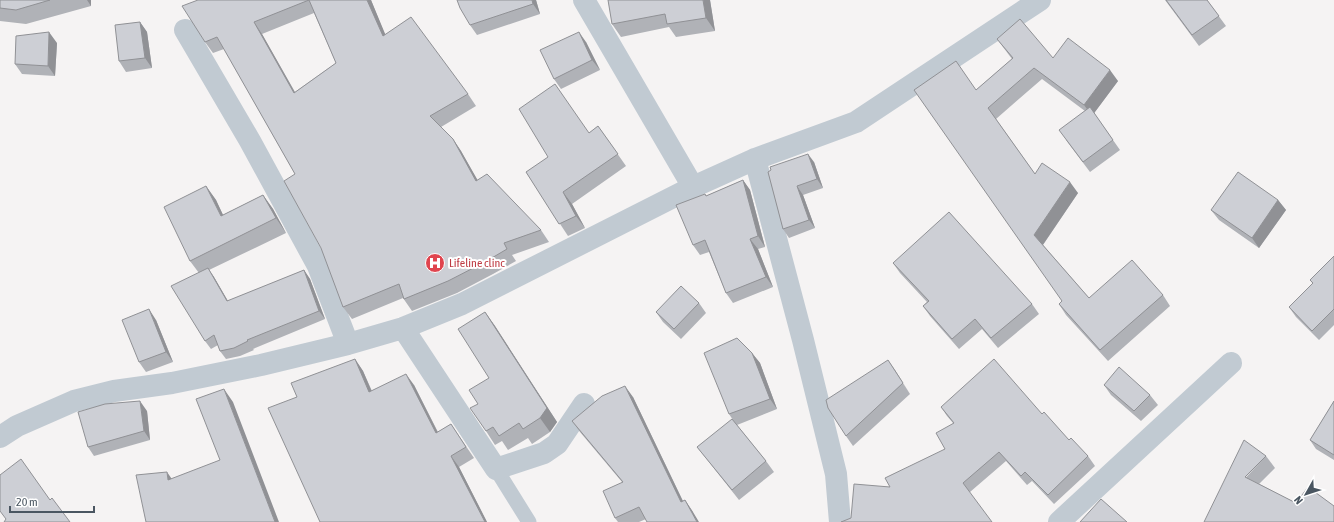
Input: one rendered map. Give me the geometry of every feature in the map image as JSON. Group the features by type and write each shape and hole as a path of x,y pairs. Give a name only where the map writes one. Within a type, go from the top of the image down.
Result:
{"street":[{"path":"584,0 693,187"},
{"path":"0,437 17,426 74,401 114,391 172,383 261,365 348,344 404,328 462,304 693,187 755,159 856,122 1040,0"},
{"path":"185,30 250,141 318,266 348,344"},
{"path":"755,159 803,340 836,474 840,522"},
{"path":"404,328 496,469 544,453 557,444 584,404"},
{"path":"1059,522 1231,363"}],"lane":[{"path":"496,469 530,522"}],"building":[{"path":"0,0 50,0 16,10 0,8"},
{"path":"198,0 309,0 367,0 383,36 411,17 468,94 430,116 453,139 476,181 487,174 541,230 504,243 507,249 485,262 448,281 404,299 399,284 343,307 321,248 284,181 295,174 217,37 205,42 182,6","holes":["309,0 336,63 294,93 254,22"]},
{"path":"457,0 532,0 533,4 470,25"},
{"path":"608,0 703,0 706,18 667,24 665,14 612,24"},
{"path":"1166,0 1207,0 1219,16 1192,35"},
{"path":"1020,19 1053,58 1068,38 1110,70 1084,105 1034,68 988,108 1035,174 1042,163 1070,182 1034,235 1089,298 1132,260 1163,295 1100,350 1059,304 1062,301 914,90 956,61 976,90 1013,58 997,39"},
{"path":"140,22 145,58 119,61 115,25"},
{"path":"49,32 48,66 15,64 16,36"},
{"path":"579,32 592,60 554,79 540,50"},
{"path":"555,84 589,133 598,126 618,154 563,192 576,216 559,224 526,172 548,157 519,109"},
{"path":"1090,107 1113,140 1083,162 1059,130"},
{"path":"808,154 817,179 797,186 809,220 783,229 768,172 771,170 770,167"},
{"path":"1238,172 1278,200 1252,238 1211,210"},
{"path":"743,180 758,236 750,239 766,277 726,293 705,240 693,245 676,205 705,194 706,196"},
{"path":"206,186 221,216 263,195 276,218 190,261 164,207"},
{"path":"949,212 1032,304 991,338 975,319 952,339 923,306 929,301 893,263"},
{"path":"1334,256 1334,309 1312,331 1289,307 1313,283 1310,280"},
{"path":"208,268 227,301 304,270 319,311 247,340 248,341 234,348 220,351 214,335 205,341 171,286"},
{"path":"681,286 699,303 674,329 656,312"},
{"path":"149,309 166,352 139,362 122,320"},
{"path":"485,312 547,408 540,418 523,429 519,423 499,436 493,427 486,431 470,408 478,404 469,390 489,378 458,329"},
{"path":"737,338 752,353 770,399 729,414 704,353"},
{"path":"355,359 369,392 406,374 436,433 451,424 466,447 451,456 485,522 320,522 268,408 297,397 291,383"},
{"path":"994,359 1042,414 1044,412 1069,440 1071,438 1088,456 1048,495 1025,472 1021,476 999,452 963,483 992,522 841,522 851,518 854,484 890,487 885,478 945,449 936,433 954,423 941,407"},
{"path":"888,360 903,383 846,436 828,408 826,400"},
{"path":"1119,367 1150,395 1134,411 1104,385"},
{"path":"625,386 681,502 685,500 697,522 647,522 639,507 615,518 603,491 623,482 572,421 602,396"},
{"path":"224,389 275,522 146,522 136,475 167,472 168,480 220,460 196,399"},
{"path":"140,401 144,431 88,447 78,412 105,404"},
{"path":"1334,401 1334,455 1310,440"},
{"path":"732,419 766,461 732,490 697,447"},
{"path":"1244,440 1266,456 1245,477 1296,503 1308,487 1334,506 1334,522 1204,522"},
{"path":"21,459 50,500 52,498 70,522 4,522 6,519 0,511 0,475"},
{"path":"1101,499 1127,522 1080,522"}],"place":[{"name":"Lifeline clinc","path":"435,263"}]}
